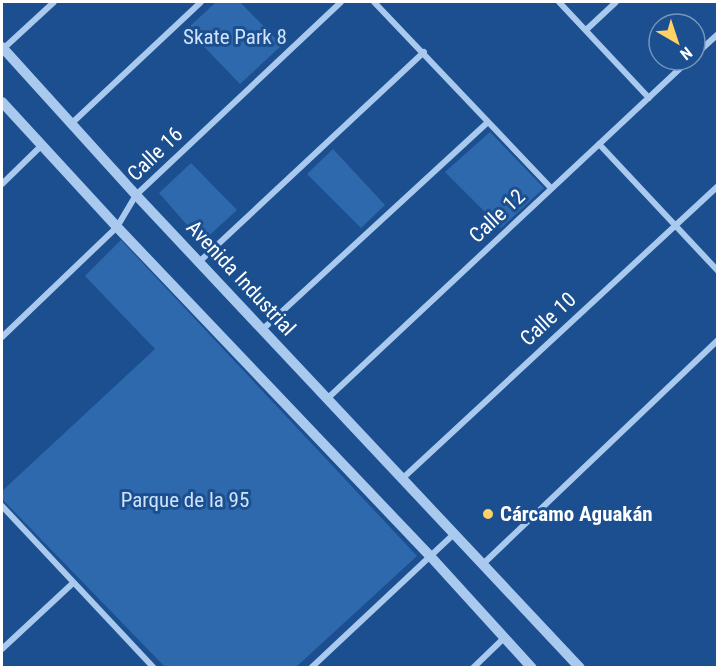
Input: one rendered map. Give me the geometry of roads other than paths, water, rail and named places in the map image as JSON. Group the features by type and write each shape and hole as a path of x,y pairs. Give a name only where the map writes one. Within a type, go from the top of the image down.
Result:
{"street":[{"path":"2,48 54,2"},
{"path":"72,123 201,2"},
{"name":"Calle 16","path":"2,337 117,227 136,195 341,2"},
{"path":"374,2 551,188"},
{"path":"559,2 649,98"},
{"path":"586,30 616,2"},
{"name":"Avenida Industrial","path":"2,48 136,195 580,668"},
{"path":"199,262 424,52"},
{"name":"Calle 12","path":"328,398 676,72"},
{"path":"2,102 117,227 430,557 531,668"},
{"path":"262,329 488,122"},
{"path":"599,144 717,271"},
{"path":"2,184 41,146"},
{"name":"Calle 10","path":"403,478 717,186"},
{"path":"483,564 717,340"},
{"path":"2,506 150,666"},
{"path":"311,668 455,533"},
{"path":"2,649 73,583"},
{"path":"473,668 504,638"}],"place":[{"name":"Cárcamo Aguakán","path":"488,514"}],"park label":[{"name":"Skate Park 8","path":"235,37"},
{"name":"Parque de la 95","path":"185,500"}]}
